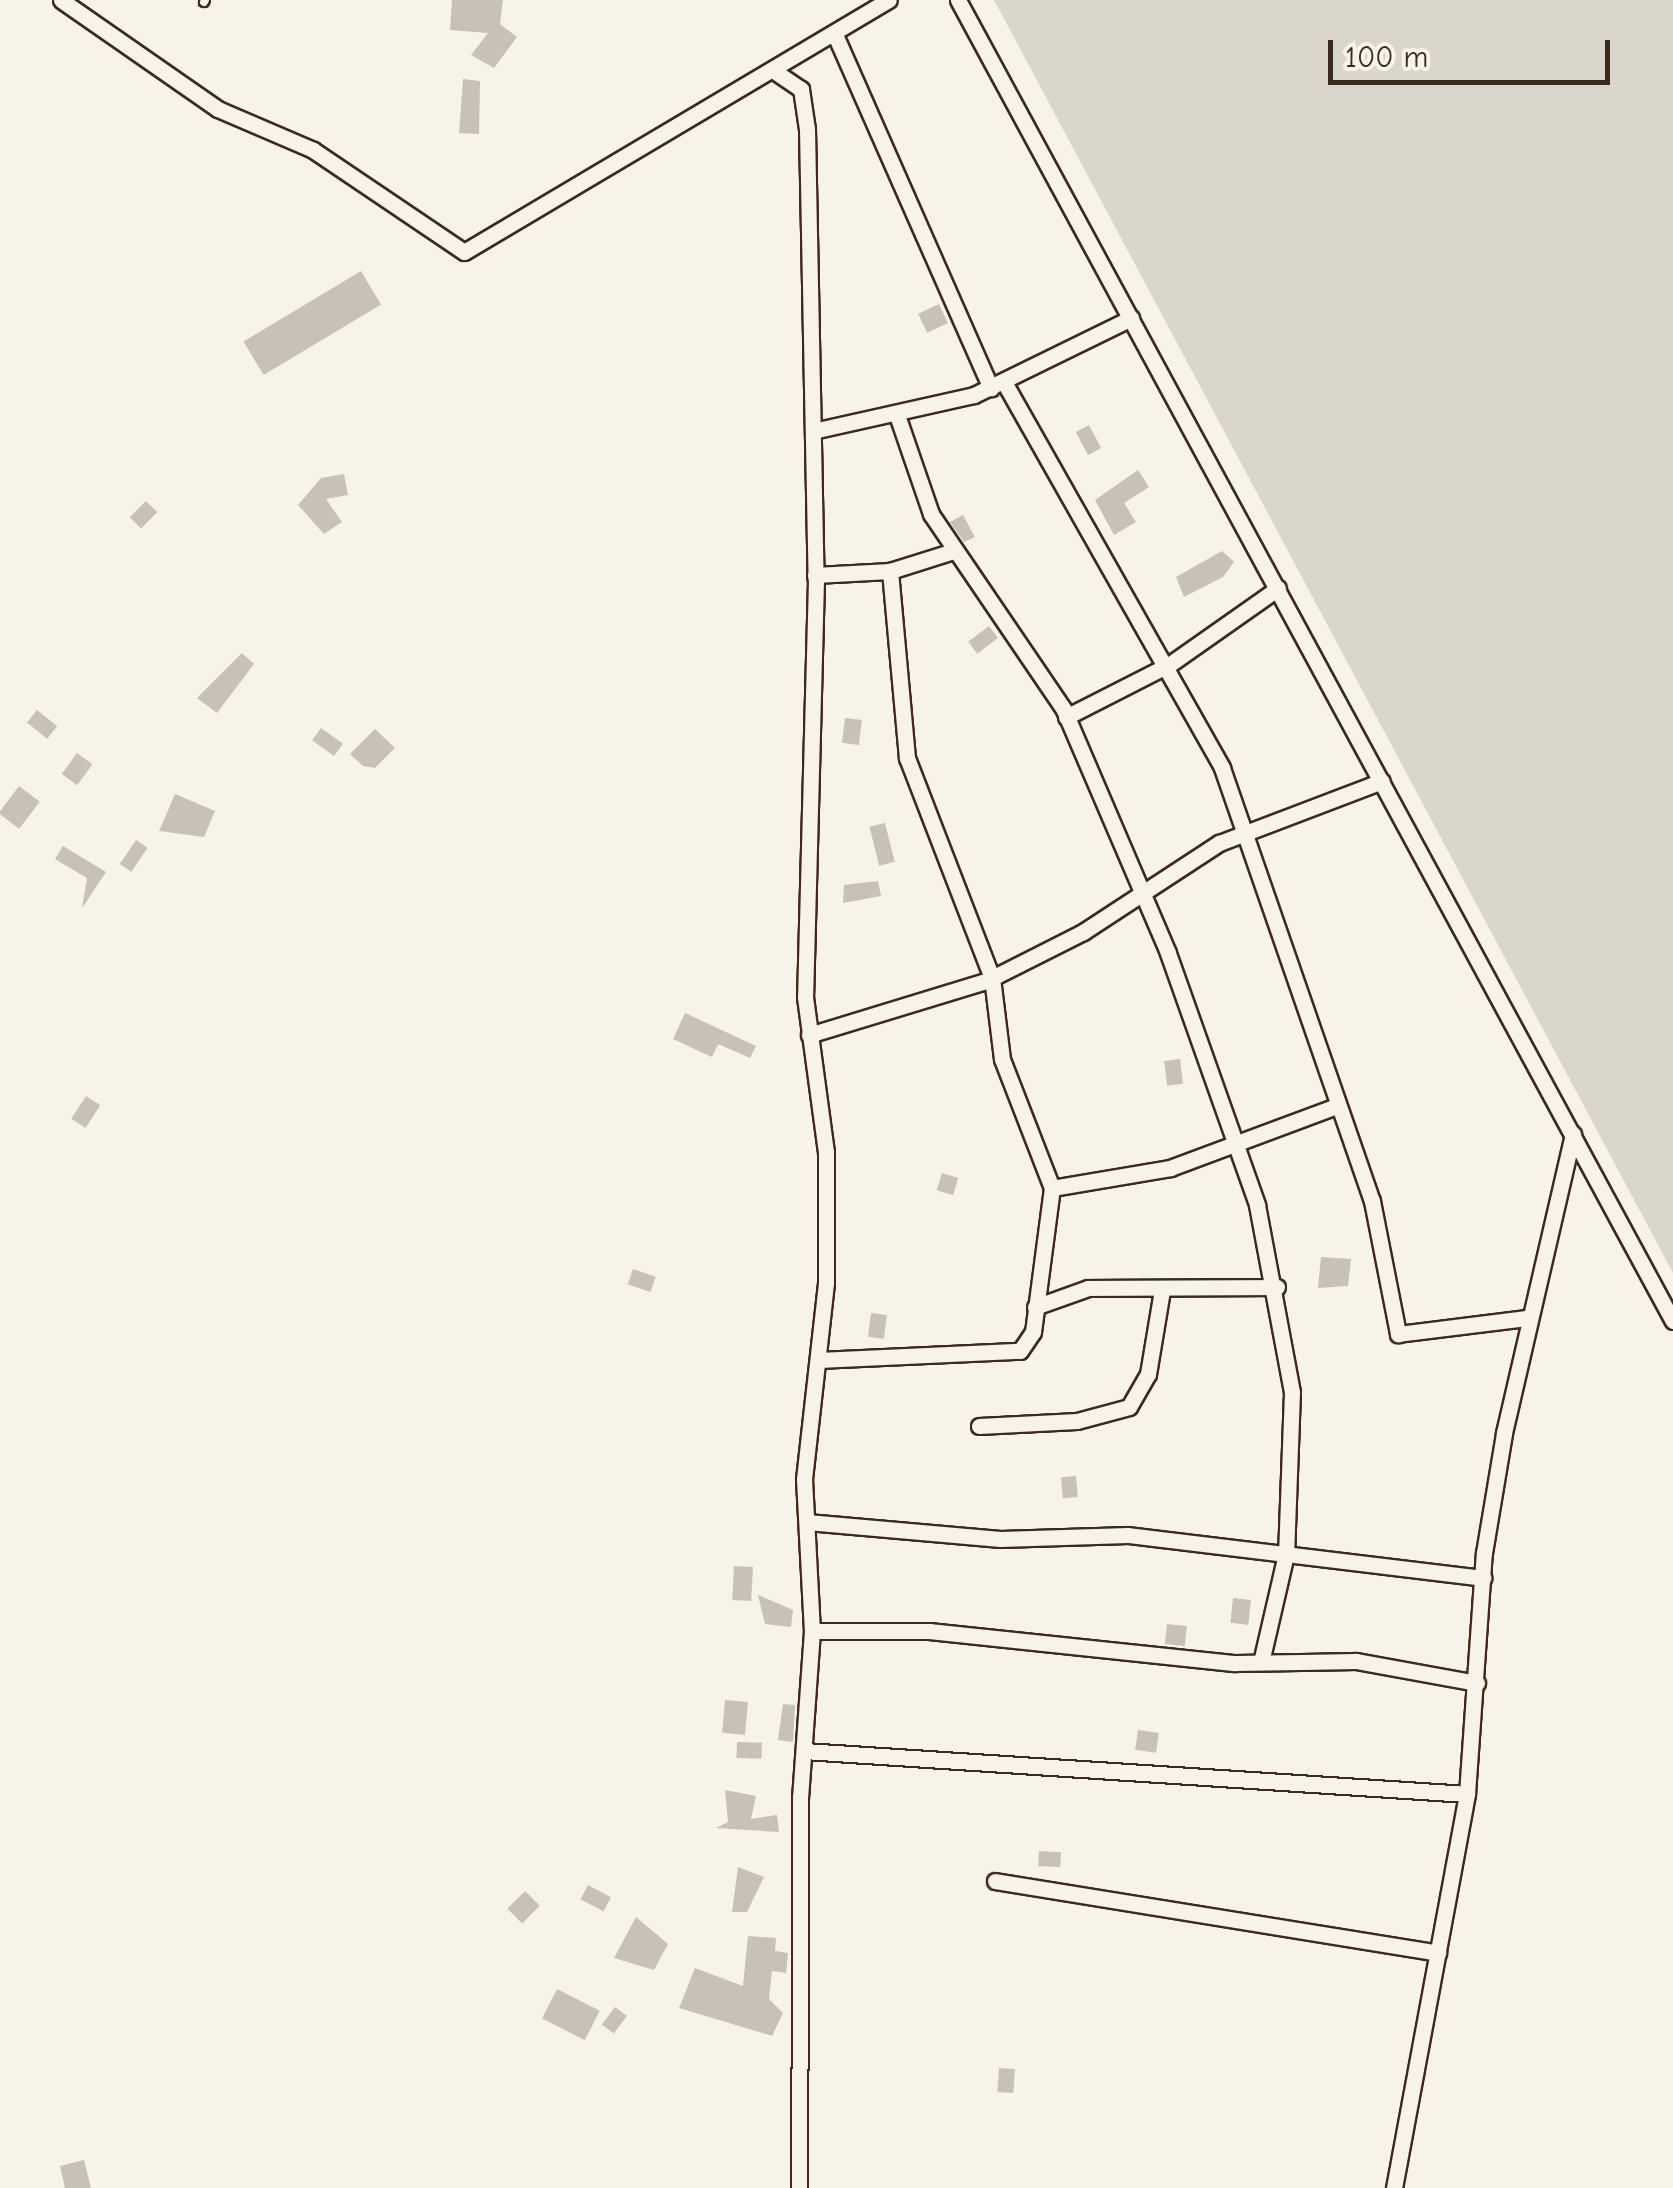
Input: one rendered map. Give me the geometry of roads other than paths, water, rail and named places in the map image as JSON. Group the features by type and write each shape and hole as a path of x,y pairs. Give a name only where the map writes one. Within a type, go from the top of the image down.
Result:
{"street":[{"path":"60,0 218,109 326,158 392,212 464,252 583,174 777,73 890,0"},
{"path":"958,0 1673,1320"},
{"path":"836,37 997,385 1170,664 1244,831 1372,1201 1398,1334 1527,1318"},
{"path":"777,73 801,89 807,129 816,575 809,1034 826,1152 808,1522 812,1631 804,1751 799,2188"},
{"path":"813,431 897,415 997,385 1131,318"},
{"path":"897,415 920,488 954,551 987,606 1030,649 1066,717 1138,890 1234,1147 1277,1287 1292,1392 1286,1554 1261,1662"},
{"path":"816,575 890,571 954,551"},
{"path":"818,1360 1010,1354 1028,1344 1052,1188 1002,1059 992,978 906,758 890,571"},
{"path":"1066,717 1170,664 1278,588"},
{"path":"809,1034 992,978 1083,932 1138,890 1244,831 1382,781"},
{"path":"1052,1188 1234,1147 1337,1106"},
{"path":"1394,2188 1467,1794 1483,1578 1527,1318 1574,1134"},
{"path":"1035,1307 1088,1288 1277,1287"},
{"path":"979,1426 1076,1421 1129,1407 1148,1374 1162,1290"},
{"path":"808,1522 1000,1539 1128,1535 1286,1554 1373,1572 1483,1578"},
{"path":"812,1631 929,1631 1261,1662 1356,1661 1477,1683"},
{"path":"804,1751 1467,1794"},
{"path":"994,1881 1438,1953"}]}
